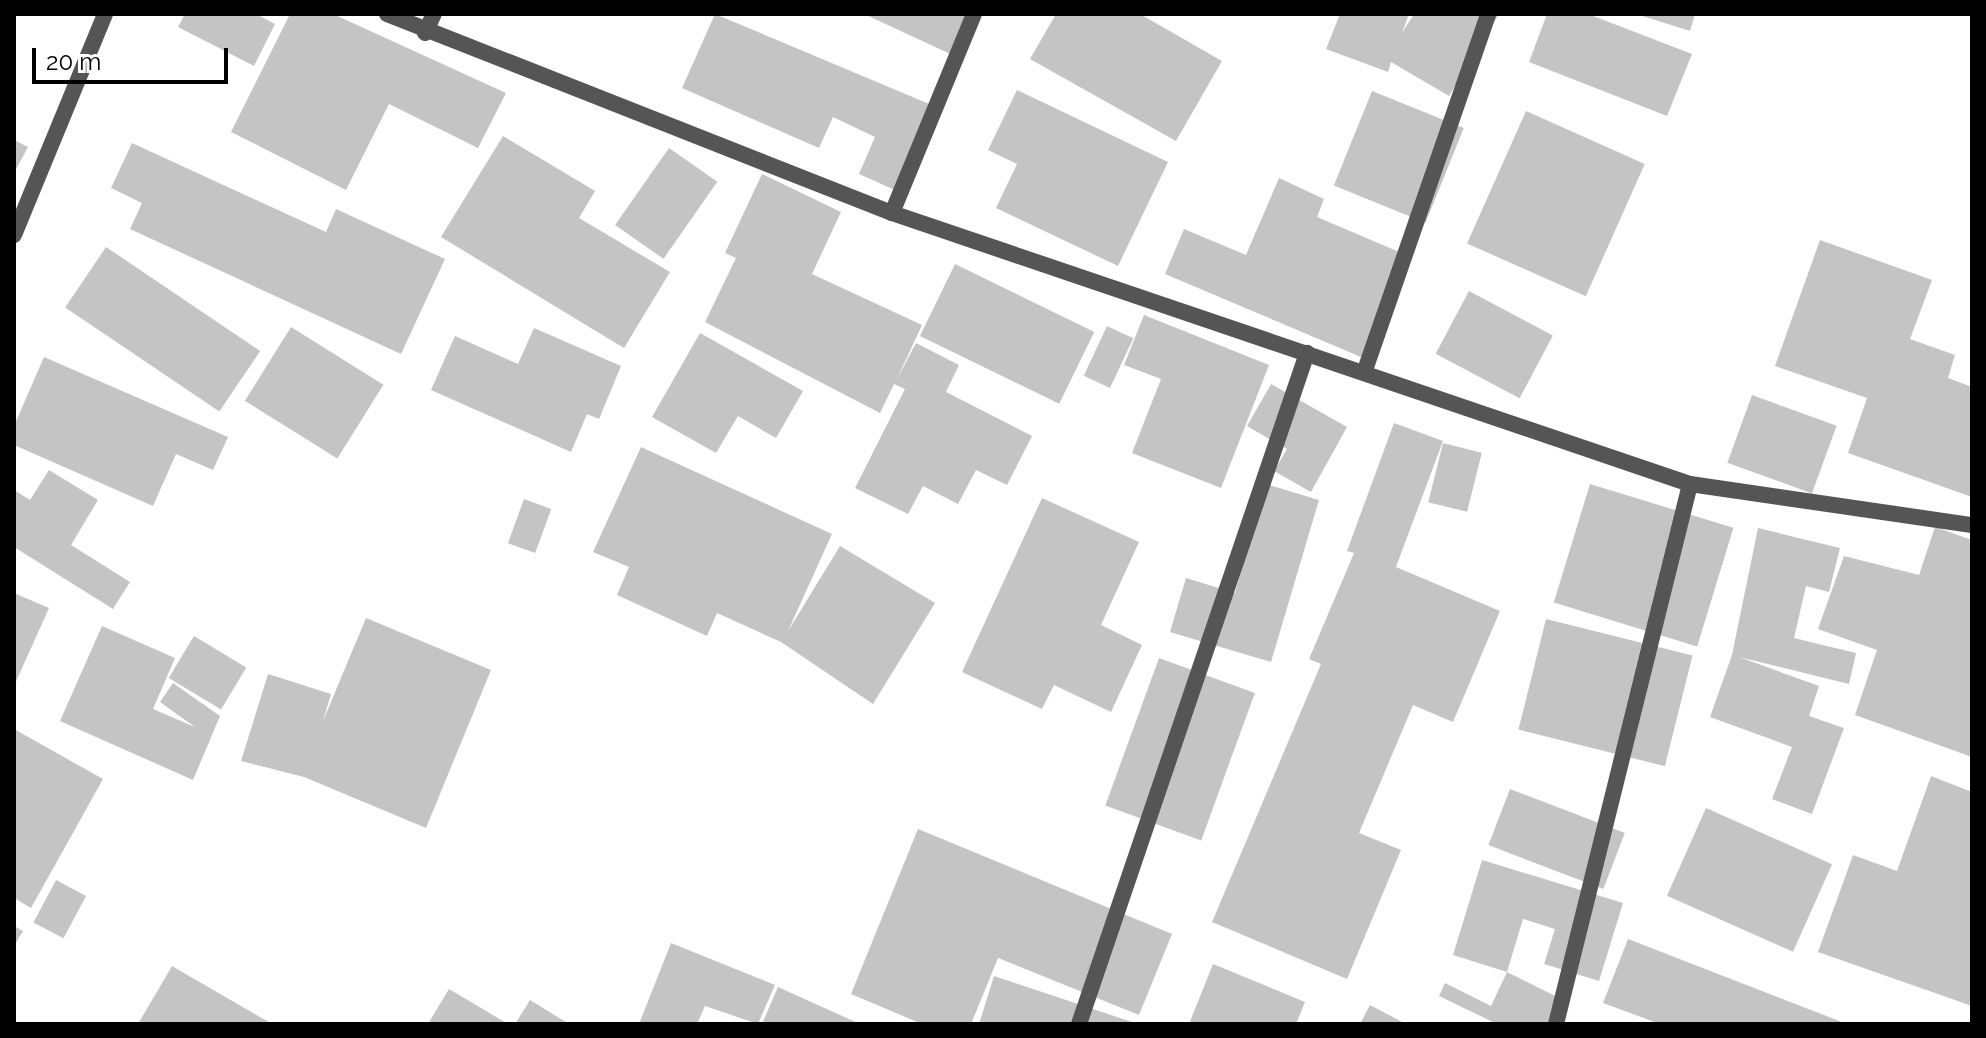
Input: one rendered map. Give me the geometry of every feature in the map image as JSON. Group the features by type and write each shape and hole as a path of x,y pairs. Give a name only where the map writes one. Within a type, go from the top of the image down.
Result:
{"street":[{"path":"14,235 105,14"},
{"path":"387,14 425,33 892,213 1690,484 1972,525"},
{"path":"425,33 434,14"},
{"path":"892,213 974,14"},
{"path":"1364,373 1488,14"},
{"path":"1079,1024 1307,353"},
{"path":"1556,1024 1690,484"}],"building":[{"path":"185,14 256,14 275,24 254,66 178,27"},
{"path":"290,14 333,14 506,93 478,148 389,104 346,190 231,132"},
{"path":"715,14 934,106 897,191 859,174 875,137 833,117 819,148 682,88"},
{"path":"864,14 979,14 959,58"},
{"path":"1056,14 1140,14 1222,61 1176,141 1030,59"},
{"path":"1340,14 1409,14 1402,33 1414,14 1499,14 1449,96 1391,62 1388,72 1326,49"},
{"path":"1547,14 1588,14 1692,54 1667,116 1529,62"},
{"path":"1636,14 1695,14 1690,31"},
{"path":"1017,90 1168,162 1118,266 996,208 1017,164 988,150"},
{"path":"1372,91 1464,128 1426,223 1334,186"},
{"path":"1526,111 1645,164 1586,296 1467,243"},
{"path":"503,136 595,191 579,218 670,272 624,348 441,237"},
{"path":"14,140 28,147 14,173"},
{"path":"132,143 326,232 336,209 445,259 401,354 130,229 142,203 111,188"},
{"path":"669,148 717,182 663,259 615,225"},
{"path":"762,174 841,212 812,274 922,325 896,381 916,343 959,365 946,392 1032,436 1007,485 976,470 958,504 923,486 908,514 855,488 905,389 894,384 880,413 705,322 736,258 725,253"},
{"path":"1279,178 1324,199 1317,217 1411,257 1368,360 1165,274 1184,229 1246,255"},
{"path":"1820,240 1932,280 1910,339 1955,355 1948,378 1972,387 1972,497 1848,453 1867,398 1775,366"},
{"path":"106,247 260,351 219,412 65,308"},
{"path":"955,264 1094,332 1059,404 920,336"},
{"path":"1469,291 1553,336 1520,398 1436,354"},
{"path":"1144,315 1269,365 1221,488 1132,453 1161,379 1124,365"},
{"path":"1107,326 1133,338 1110,388 1084,376"},
{"path":"291,327 383,385 337,459 245,401"},
{"path":"534,328 621,366 599,419 587,414 571,452 431,390 455,336 518,364"},
{"path":"700,333 803,391 776,438 738,416 716,453 652,417"},
{"path":"44,357 228,437 213,470 176,454 153,506 14,445 14,426"},
{"path":"1271,384 1347,427 1311,492 1274,471 1287,449 1247,426"},
{"path":"1752,395 1837,426 1812,493 1727,463"},
{"path":"1394,423 1443,441 1396,567 1500,611 1453,722 1413,705 1359,833 1401,850 1347,979 1212,922 1321,664 1309,659 1354,553 1347,551"},
{"path":"1443,443 1482,453 1467,512 1428,502"},
{"path":"641,447 832,534 788,631 840,546 935,603 873,704 781,642 717,613 707,636 617,595 629,567 593,552"},
{"path":"49,470 98,500 71,545 130,582 113,609 14,547 14,490 30,500"},
{"path":"1266,484 1319,500 1271,662 1170,632 1186,578 1235,593"},
{"path":"1590,484 1733,528 1697,646 1554,603"},
{"path":"1042,498 1139,542 1101,625 1142,645 1111,712 1054,685 1042,709 962,672"},
{"path":"524,499 551,509 535,553 508,543"},
{"path":"1935,527 1972,540 1972,757 1855,715 1877,650 1818,629 1844,556 1919,575"},
{"path":"1758,528 1840,548 1829,592 1806,586 1794,638 1856,653 1849,684 1739,657 1819,686 1809,716 1844,728 1812,814 1772,799 1792,747 1710,717 1732,655"},
{"path":"14,593 49,608 14,686"},
{"path":"366,618 491,670 426,828 304,777 241,761 268,674 331,694 323,721"},
{"path":"1546,619 1693,656 1665,766 1518,730"},
{"path":"102,626 175,658 153,709 195,727 160,702 173,683 220,716 193,780 60,721"},
{"path":"194,636 246,667 221,709 169,678"},
{"path":"1159,658 1255,693 1201,840 1105,806"},
{"path":"14,729 103,779 31,908 14,898"},
{"path":"1931,776 1972,792 1972,1006 1818,952 1853,855 1897,871"},
{"path":"1510,789 1625,833 1603,889 1488,845"},
{"path":"1706,808 1832,864 1793,952 1667,896"},
{"path":"918,829 1172,934 1139,1015 998,958 971,1024 922,1024 851,994"},
{"path":"1482,860 1623,903 1599,981 1544,964 1555,929 1523,919 1507,972 1453,955"},
{"path":"56,880 86,896 63,938 33,922"},
{"path":"14,926 23,931 14,946"},
{"path":"1628,939 1847,1024 1660,1024 1603,1003"},
{"path":"671,943 775,985 758,1024 705,1006 697,1024 639,1024"},
{"path":"1213,964 1305,1002 1296,1024 1189,1024"},
{"path":"172,966 272,1024 138,1024"},
{"path":"1507,972 1569,1003 1558,1024 1497,1024 1439,996 1445,983 1491,1006"},
{"path":"994,976 1135,1023 1135,1024 979,1024"},
{"path":"778,987 860,1024 762,1024"},
{"path":"449,989 508,1024 428,1024"},
{"path":"530,1000 569,1024 515,1024"},
{"path":"1370,1005 1406,1024 1360,1024"}]}
